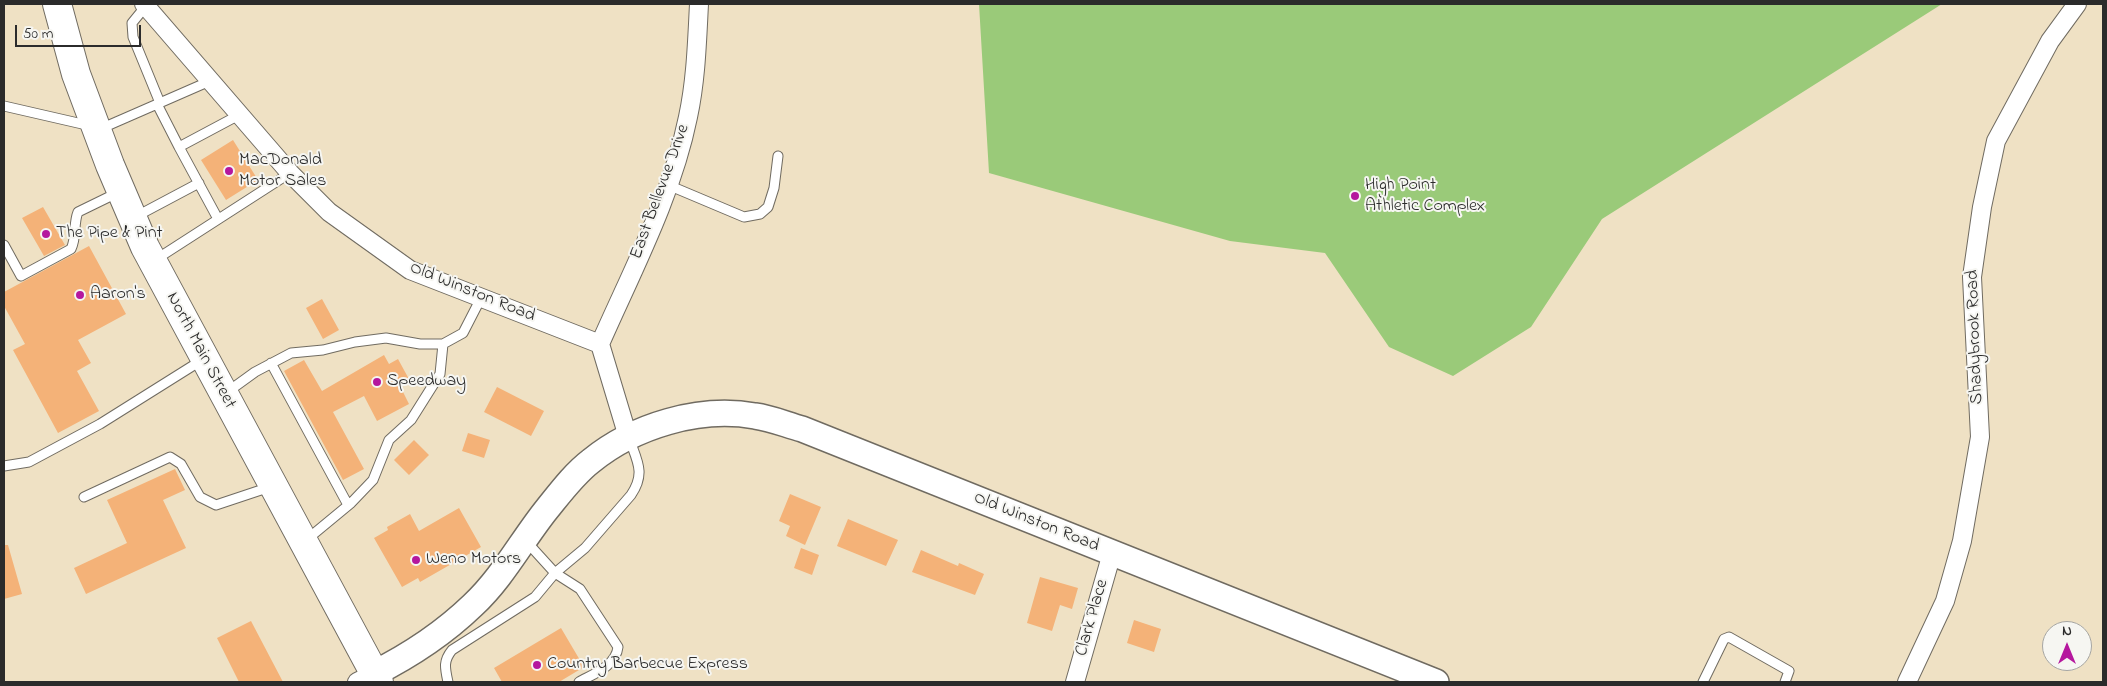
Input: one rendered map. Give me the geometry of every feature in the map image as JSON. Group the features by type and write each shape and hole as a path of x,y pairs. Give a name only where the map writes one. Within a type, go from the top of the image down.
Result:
{"main road":[{"name":"North Main Street","path":"57,4 76,74 133,218 153,261 303,542 370,679"}],"street":[{"name":"East Bellevue Drive","path":"600,344 656,217 668,185 688,117 696,66 699,4"},
{"name":"Shadybrook Road","path":"1907,682 1945,601 1962,541 1980,437 1972,277 1982,207 1996,141 2050,41 2077,4"},
{"name":"Old Winston Road","path":"144,5 290,173 329,212 410,270 600,344"},
{"path":"600,344 628,437"},
{"name":"Old Winston Road","path":"370,679 403,659 444,630 474,604 508,565 546,509 590,462 628,437 673,421 714,414 754,416 802,429 1436,682"},
{"name":"Clark Place","path":"1075,682 1112,553"}],"lane":[{"path":"144,5 132,23 133,37 159,104 179,147 218,219"},
{"path":"4,106 97,129 210,81"},
{"path":"179,147 239,115"},
{"path":"668,185 744,217 760,214 768,207 774,188 778,156"},
{"path":"153,261 290,173"},
{"path":"133,218 199,183"},
{"path":"4,245 21,276 71,249 75,241 75,219 78,212 121,191"},
{"path":"224,395 255,372 291,353 323,350 355,342 386,338 420,344 443,344 463,333 481,298"},
{"path":"303,542 348,505 373,480 390,440 411,420 440,374 443,344"},
{"path":"4,466 29,462 45,454 100,424 205,359"},
{"path":"271,363 348,505"},
{"path":"448,682 445,666 446,658 452,650 535,597 555,573 586,548 637,486 640,474 639,464 628,437"},
{"path":"84,497 170,457 181,464 200,497 216,505 273,486"},
{"path":"525,540 555,573 580,589 618,647 617,655 611,663 579,682"},
{"path":"1704,682 1724,639 1729,638 1789,671 1785,682"}],"green space":[{"name":"High Point Athletic Complex","path":"979,4 1942,4 1602,219 1531,327 1453,376 1389,347 1325,253 1230,241 989,173"}],"building":[{"path":"233,140 258,180 226,200 201,160"},
{"path":"43,207 65,245 44,256 22,218"},
{"path":"89,246 126,314 78,340 91,363 77,371 99,411 58,433 13,350 25,344 4,306 4,292"},
{"path":"322,299 339,330 323,339 306,308"},
{"path":"384,355 389,364 398,359 410,381 400,386 409,404 377,421 364,396 333,412 364,469 343,480 284,371 304,360 322,391"},
{"path":"497,387 544,411 531,436 484,412"},
{"path":"468,433 490,440 484,458 462,451"},
{"path":"414,440 429,455 409,475 394,460"},
{"path":"175,469 185,490 163,500 186,548 86,594 74,568 127,543 107,500"},
{"path":"790,494 821,507 805,545 786,536 790,526 779,521"},
{"path":"459,508 481,547 420,582 418,578 402,587 374,538 388,530 387,527 410,514 419,531"},
{"path":"848,519 898,540 886,566 837,546"},
{"path":"4,545 8,545 22,594 4,599"},
{"path":"801,548 819,555 812,575 794,568"},
{"path":"921,550 958,566 959,563 984,574 975,595 912,572"},
{"path":"1040,577 1078,588 1072,609 1060,605 1052,631 1027,623"},
{"path":"1134,620 1161,629 1154,652 1127,643"},
{"path":"251,621 283,682 239,682 217,638"},
{"path":"561,628 584,667 559,682 502,682 494,668"}],"place":[{"name":"MacDonald Motor Sales","path":"229,171"},
{"name":"High Point Athletic Complex","path":"1355,196"},
{"name":"The Pipe & Pint","path":"46,234"},
{"name":"Aaron's","path":"80,295"},
{"name":"Speedway","path":"377,382"},
{"name":"Weno Motors","path":"416,560"},
{"name":"Country Barbecue Express","path":"537,665"}]}
